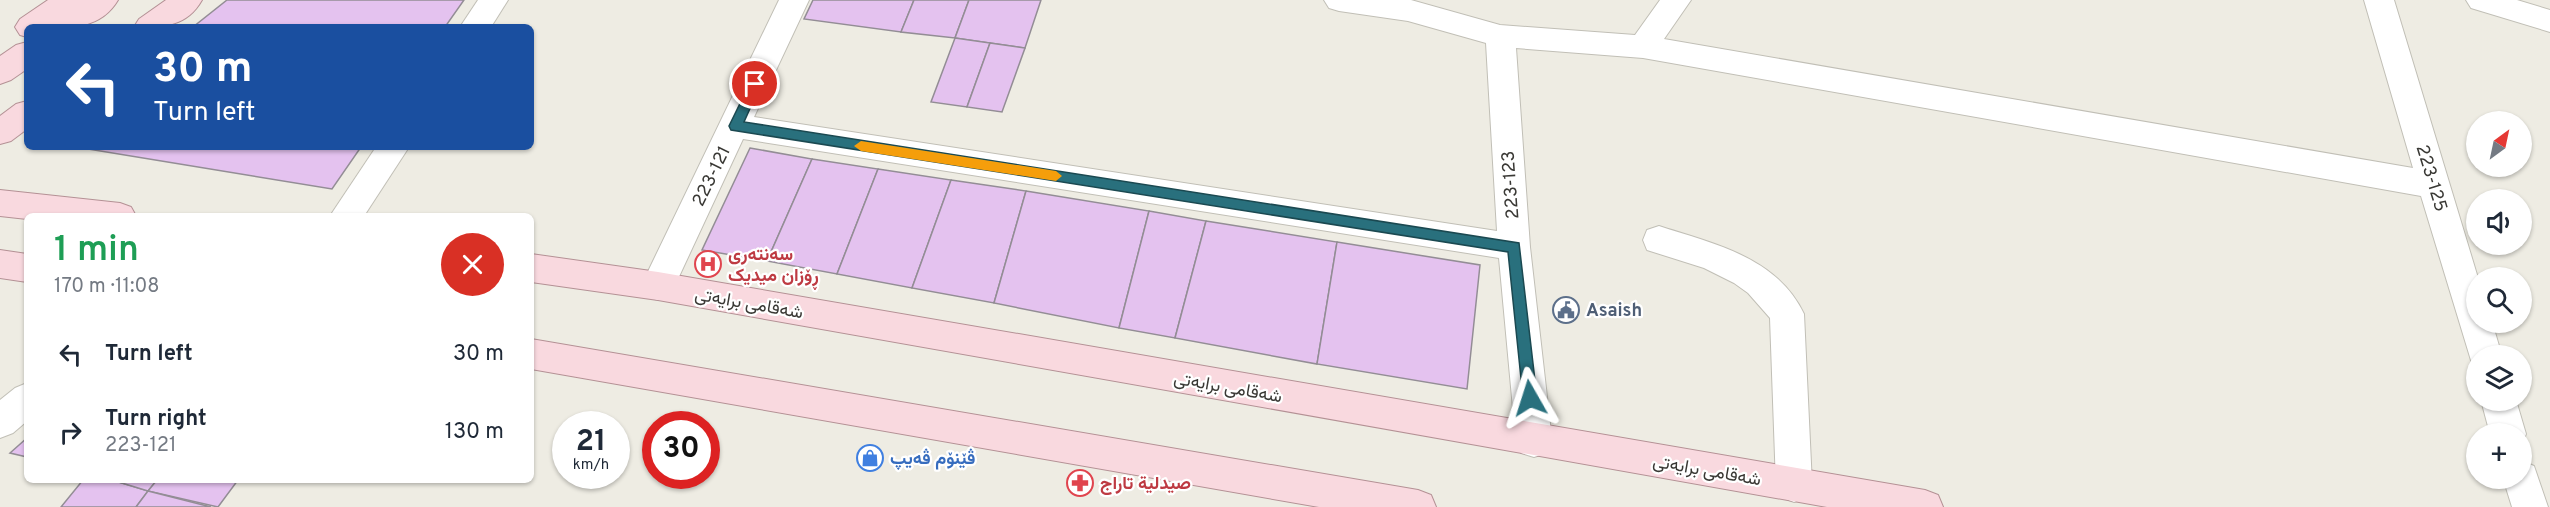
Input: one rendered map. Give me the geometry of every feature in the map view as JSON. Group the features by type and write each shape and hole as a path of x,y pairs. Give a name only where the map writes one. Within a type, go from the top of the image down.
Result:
{"main road":[{"path":"35,24 70,0"},
{"path":"68,24 103,0"},
{"path":"153,24 187,0"},
{"path":"0,48 24,31"},
{"path":"0,72 24,55"},
{"path":"0,132 24,115"},
{"path":"0,202 94,213"},
{"path":"0,264 24,268"},
{"name":"شەقامی برایەتی","path":"534,268 658,286 1534,441 1924,507"},
{"path":"534,355 1418,507"}],"street":[{"path":"477,24 493,0"},
{"name":"223-121","path":"658,286 794,0"},
{"path":"1339,0 1397,5 1500,36 1643,47 2434,185"},
{"path":"1643,47 1676,0"},
{"name":"223-125","path":"2379,0 2482,345"},
{"path":"2481,0 2550,21"},
{"name":"223-123","path":"1500,36 1514,247 1534,441"},
{"path":"735,126 1514,247"},
{"path":"348,213 391,150"},
{"path":"1659,240 1741,267 1773,292 1787,314 1794,485"},
{"path":"0,422 24,402"},
{"path":"2524,489 2530,507"}],"building":[{"path":"227,0 464,0 447,24 197,24"},
{"path":"813,0 914,0 901,32 804,19"},
{"path":"914,0 969,0 955,38 901,32"},
{"path":"969,0 1041,0 1025,48 955,38"},
{"path":"955,38 990,43 967,107 931,102"},
{"path":"990,43 1025,48 1002,112 967,107"},
{"path":"750,148 812,159 767,261 702,250"},
{"path":"94,150 359,150 332,189"},
{"path":"812,159 878,169 837,274 767,261"},
{"path":"878,169 951,180 912,288 837,274"},
{"path":"951,180 1026,191 994,303 912,288"},
{"path":"1026,191 1149,211 1119,328 994,303"},
{"path":"1149,211 1206,221 1175,338 1119,328"},
{"path":"1206,221 1337,242 1317,364 1175,338"},
{"path":"1337,242 1480,265 1467,389 1317,364"},
{"path":"24,441 24,456 10,453"},
{"path":"81,483 122,483 148,491 136,507 61,507"},
{"path":"122,483 155,483 148,491"},
{"path":"155,483 236,483 218,507 148,491"},
{"path":"148,491 211,507 136,507"}],"slow traffic":[{"path":"861,146 1056,176"}],"place":[{"name":"سەنتەری ڕۆزان میدیک","path":"708,264"},
{"name":"Asaish","path":"1566,310"},
{"name":"ڤێنۆم ڤەیپ","path":"870,458"},
{"name":"صيدلية تاراج","path":"1080,483"}],"route":[{"path":"755,84 735,126 1514,247 1530,398"}]}
